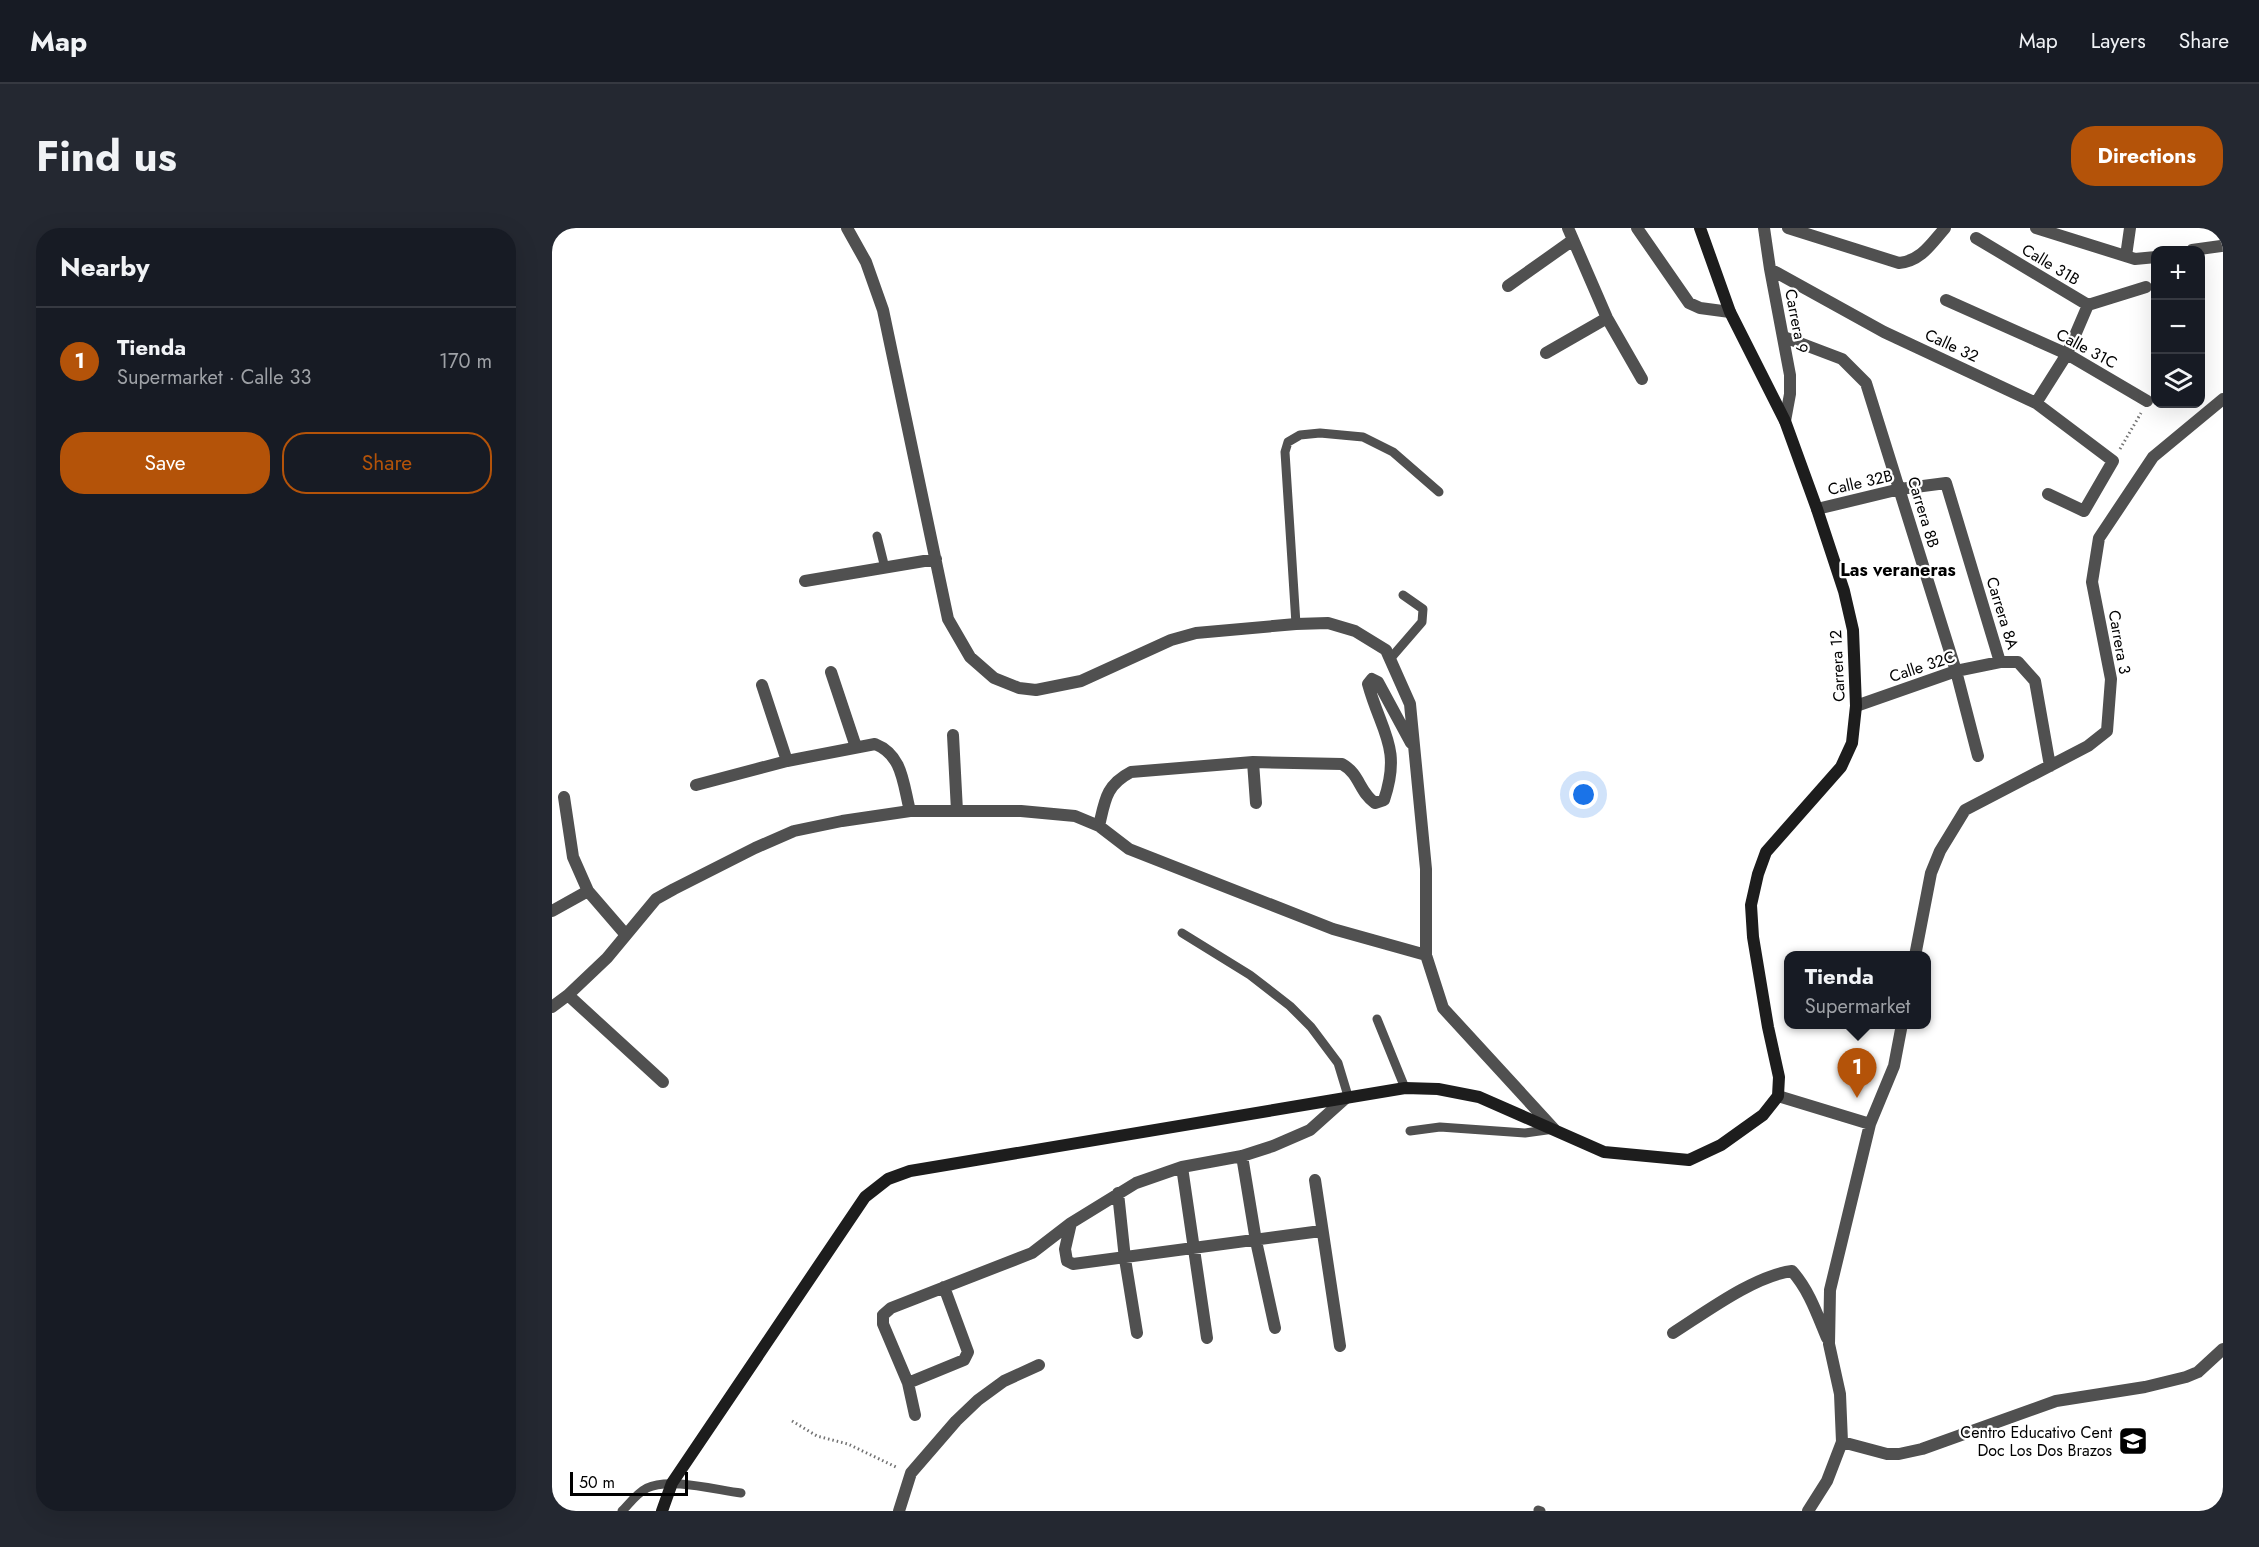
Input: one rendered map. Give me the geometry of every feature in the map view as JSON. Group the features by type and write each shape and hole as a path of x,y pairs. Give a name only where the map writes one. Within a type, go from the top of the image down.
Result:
{"street":[{"path":"847,228 866,262 883,310 948,619 970,657 994,678 1019,688 1036,690 1081,681 1171,640 1196,633 1328,623 1355,631 1386,650 1410,704 1426,869 1426,955 1443,1008 1554,1129"},
{"path":"1568,228 1608,318 1642,379"},
{"path":"1637,228 1689,303 1700,308 1730,312"},
{"name":"Carrera 12","path":"1700,228 1730,312 1785,421 1844,591 1853,630 1856,706 1852,743 1840,767 1766,852 1758,874 1751,906 1753,937 1779,1077 1778,1096"},
{"name":"Carrera 9","path":"1764,228 1790,375 1790,394 1785,421"},
{"path":"1788,228 1899,263 1911,262 1922,255 1945,228"},
{"path":"2036,228 2135,259 2151,257"},
{"path":"2126,256 2130,228"},
{"name":"Calle 31B","path":"1976,238 2088,305 2146,287"},
{"path":"1508,286 1573,240"},
{"path":"2205,248 2221,246"},
{"name":"Calle 32","path":"1770,269 1884,332 2036,403 2113,461"},
{"name":"Calle 31C","path":"1946,300 2067,354 2147,401"},
{"path":"2036,403 2067,354 2088,305"},
{"path":"1546,353 1608,318"},
{"name":"Carrera 8B","path":"1784,337 1842,359 1866,382 1956,671 1978,756"},
{"name":"Carrera 3","path":"1916,951 1931,873 1940,852 1965,810 2088,746 2107,731 2111,679 2092,582 2099,538 2153,457 2223,399"},
{"path":"2048,494 2084,511 2113,461"},
{"name":"Calle 32B","path":"1817,509 1900,489 1946,483"},
{"name":"Carrera 8A","path":"1946,483 2000,662 2018,662 2035,681 2050,766"},
{"path":"806,581 936,559"},
{"name":"Calle 32C","path":"1856,706 1956,671 2000,662"},
{"path":"831,672 856,747"},
{"path":"1099,826 1106,793 1121,777 1131,772 1253,762 1342,764 1352,770 1367,798 1375,803 1384,800 1390,783 1392,762 1389,741 1368,684 1372,679 1378,682 1414,750"},
{"path":"762,685 787,761"},
{"path":"952,735 957,811"},
{"path":"696,785 787,761 875,744 887,749 898,762 910,811"},
{"path":"1253,762 1256,803"},
{"path":"564,797 573,857 588,891 626,935"},
{"path":"552,1007 607,958 656,899 755,848 794,831 910,811 1021,811 1075,816 1099,826 1129,849 1140,854 1333,929 1426,955"},
{"path":"552,911 588,891"},
{"path":"568,995 663,1082"},
{"path":"1829,1344 1830,1290 1870,1124 1894,1066 1901,1029"},
{"path":"662,1511 672,1484 865,1197 888,1179 921,1169 1405,1088 1438,1089 1479,1097 1604,1152 1689,1160 1722,1144 1763,1115 1778,1096 1870,1124"},
{"path":"915,1415 908,1383 883,1324 883,1315 891,1308 1032,1253 1071,1223 1136,1183 1182,1167 1242,1156 1310,1130 1348,1096"},
{"path":"1242,1156 1256,1240 1275,1328"},
{"path":"1182,1167 1207,1338"},
{"path":"1315,1180 1340,1346"},
{"path":"1118,1193 1125,1258 1137,1333"},
{"path":"1071,1223 1065,1249 1067,1261 1073,1264 1321,1231"},
{"path":"1673,1333 1726,1299 1779,1273 1792,1271 1801,1281 1829,1344 1840,1394 1842,1442 1827,1481 1808,1511"},
{"path":"908,1383 964,1360 968,1352 944,1287"},
{"path":"1842,1442 1887,1454 1922,1449 2056,1401 2145,1387 2186,1377 2198,1372 2223,1350"},
{"path":"899,1511 911,1473 956,1421 978,1400 1004,1381 1039,1365"}],"lane":[{"path":"1296,624 1285,452 1288,442 1299,435 1363,437 1393,452 1439,492"},
{"path":"877,536 885,568"},
{"path":"1390,659 1422,622 1423,609 1403,595"},
{"path":"1182,933 1250,975 1290,1006 1311,1028 1338,1063 1348,1096"},
{"path":"1377,1019 1405,1088"},
{"path":"1410,1131 1440,1127 1525,1132 1554,1129"},
{"path":"622,1511 647,1488 672,1484 741,1493"}],"path":[{"path":"2113,461 2147,401"},
{"path":"792,1421 817,1436 848,1444 911,1473"}],"place":[{"name":"Tienda","path":"1857,1098"},
{"name":"Centro Educativo Cent Doc Los Dos Brazos","path":"2133,1441"}],"district":[{"name":"Las veraneras","path":"1898,570"}]}
